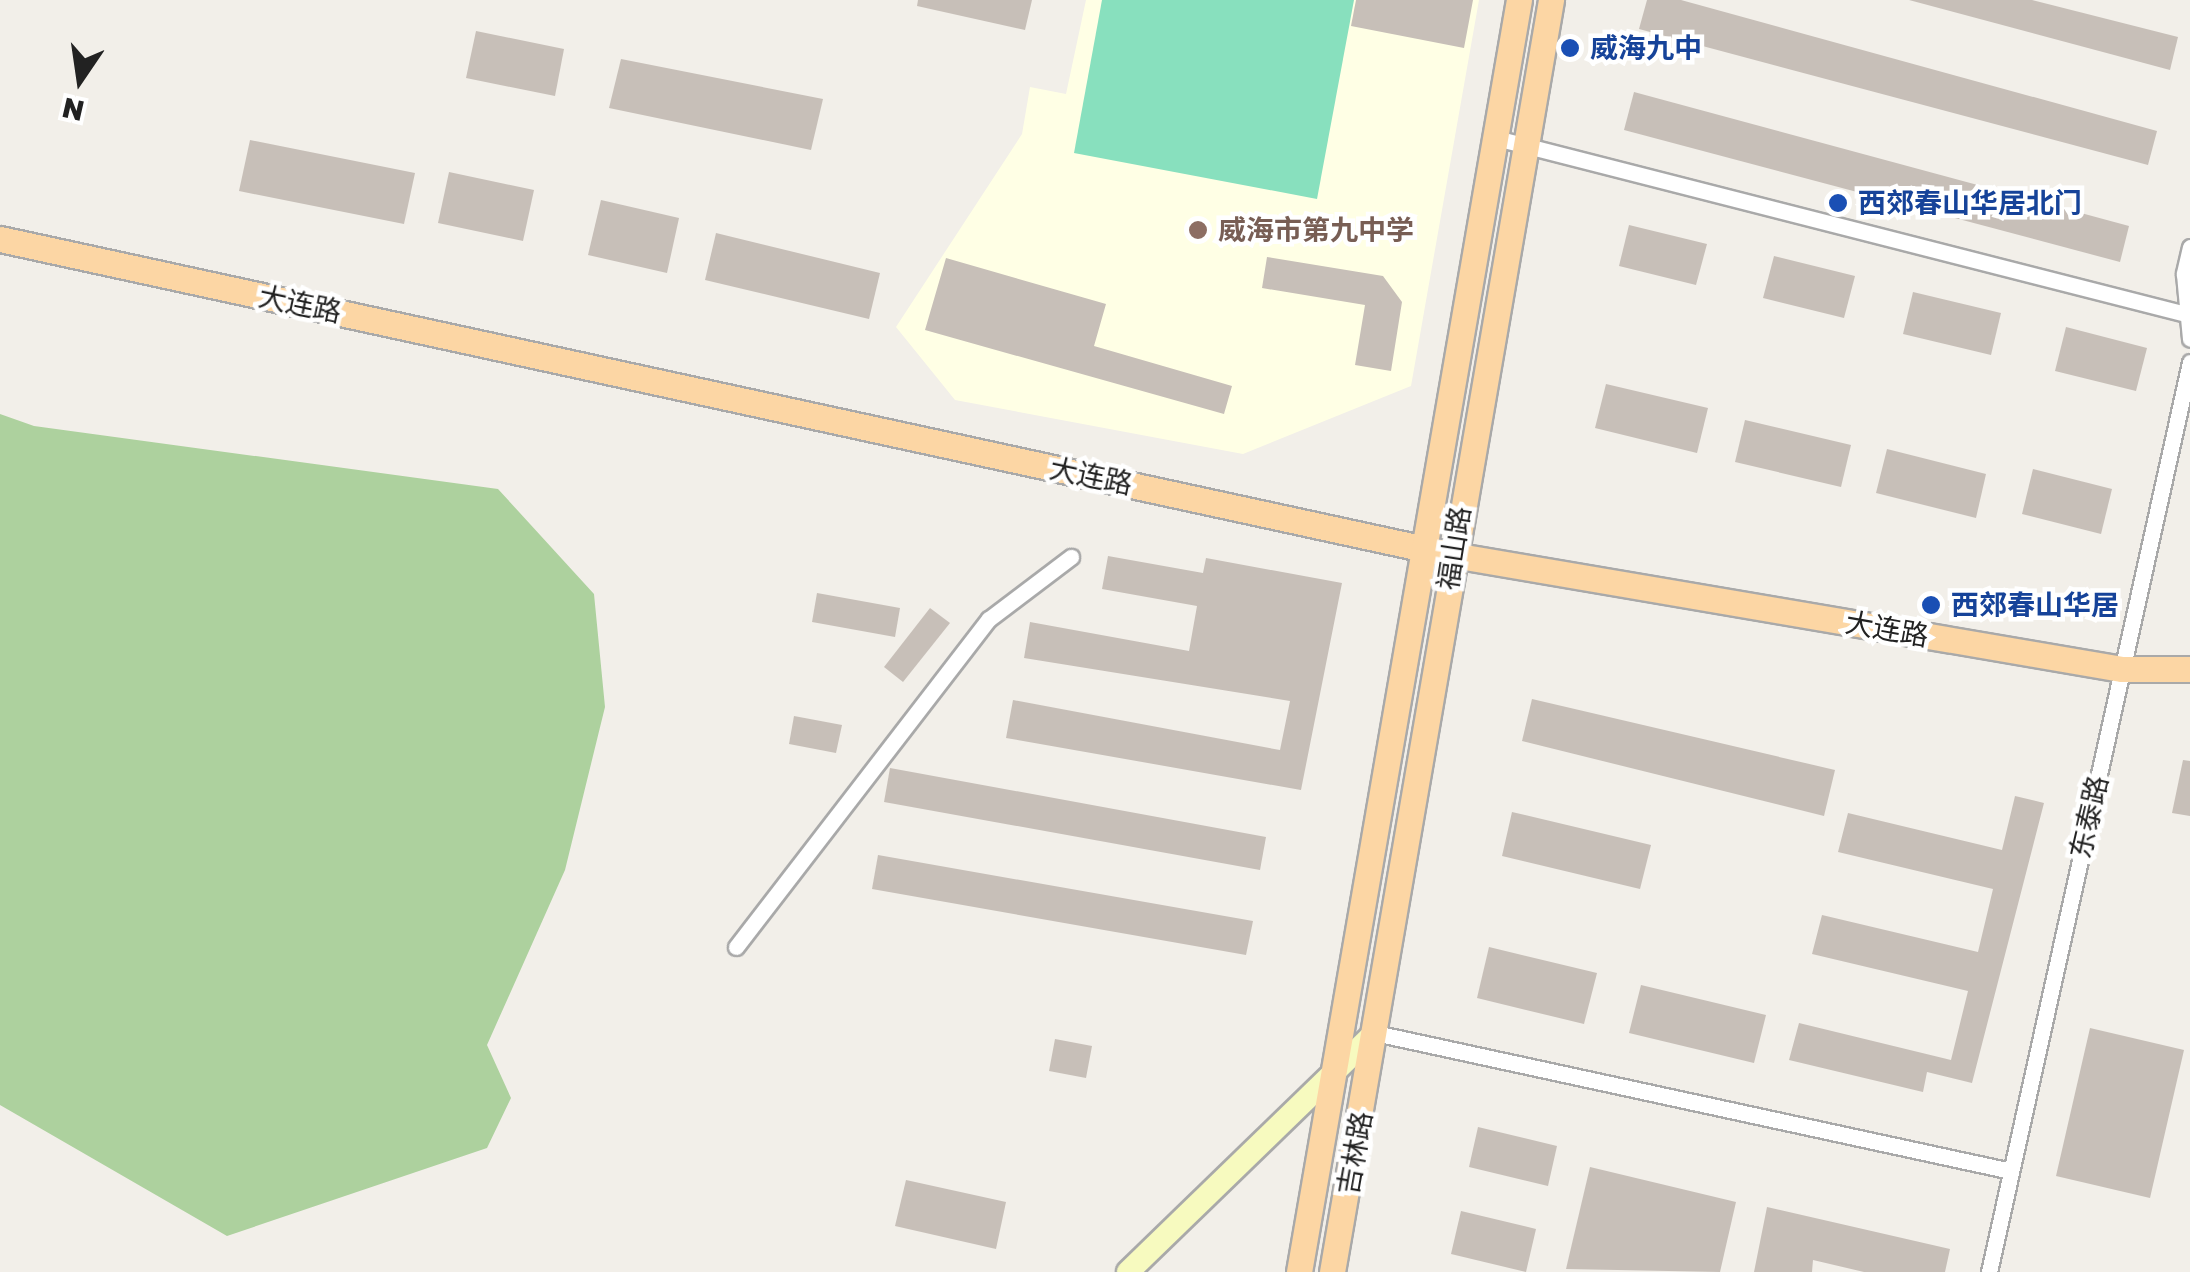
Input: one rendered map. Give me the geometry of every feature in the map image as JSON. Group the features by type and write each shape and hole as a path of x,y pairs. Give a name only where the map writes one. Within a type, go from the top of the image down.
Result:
{"main road":[{"name":"福山路","path":"1333,1082 1492,137 1519,0"},
{"name":"福山路","path":"1375,1032 1522,146 1551,0"},
{"name":"大连路","path":"0,240 1453,555 2122,669 2190,669"},
{"path":"1128,1272 1333,1082 1375,1032"},
{"name":"吉林路","path":"1332,1272 1375,1032"},
{"name":"吉林路","path":"1299,1272 1333,1082"}],"street":[{"path":"1492,137 2186,314"},
{"path":"2190,246 2186,314 2190,339"},
{"name":"东泰路","path":"1988,1272 2190,362"},
{"path":"736,947 989,618 1070,557"},
{"path":"1375,1032 2011,1171"}],"shaded area":[{"name":"威海市第九中学","path":"1086,0 1479,0 1411,386 1243,454 955,400 896,327 1022,134 1030,87 1066,94"}],"green space":[{"path":"1102,0 1354,0 1317,199 1074,153"},
{"path":"0,414 34,426 498,489 594,594 605,707 565,870 487,1045 511,1098 487,1148 227,1236 0,1105"}],"building":[{"path":"918,0 1032,0 1025,30 917,6"},
{"path":"1356,0 1473,0 1464,48 1351,26"},
{"path":"1647,0 1681,0 2157,131 2148,165 1639,29"},
{"path":"1909,0 2032,0 2178,37 2170,70"},
{"path":"476,31 564,49 555,96 466,78"},
{"path":"621,59 823,99 811,150 609,108"},
{"path":"1634,92 2129,226 2120,262 1624,130"},
{"path":"250,140 415,173 404,224 239,191"},
{"path":"449,172 534,190 523,241 438,223"},
{"path":"601,200 679,218 667,273 588,255"},
{"path":"1629,225 1707,244 1696,285 1619,266"},
{"path":"716,233 880,273 869,319 705,280"},
{"path":"1774,256 1855,276 1844,318 1763,298"},
{"path":"1267,257 1383,276 1402,302 1391,371 1355,365 1365,305 1262,288"},
{"path":"946,258 1106,304 1094,346 1232,386 1224,414 925,330"},
{"path":"1913,292 2001,313 1991,355 1903,334"},
{"path":"2066,327 2147,348 2136,391 2055,371"},
{"path":"1606,384 1708,408 1697,453 1595,428"},
{"path":"1745,420 1851,445 1841,487 1735,462"},
{"path":"1887,449 1986,474 1976,518 1876,493"},
{"path":"2033,469 2112,489 2101,534 2022,514"},
{"path":"1108,556 1203,573 1206,558 1342,583 1301,790 1006,738 1013,700 1280,750 1290,701 1024,658 1030,622 1189,651 1197,606 1102,589"},
{"path":"817,593 900,608 895,637 812,622"},
{"path":"930,608 950,623 903,682 884,667"},
{"path":"1532,699 1835,770 1824,816 1522,741"},
{"path":"794,716 842,725 836,753 789,744"},
{"path":"2183,760 2190,761 2190,816 2172,813"},
{"path":"890,768 1266,837 1260,870 884,802"},
{"path":"2015,796 2044,803 1972,1083 1927,1072 1923,1092 1789,1060 1799,1023 1951,1060 1968,991 1812,954 1822,915 1978,952 1993,889 1838,852 1848,813 2002,850"},
{"path":"1512,812 1651,845 1640,889 1502,856"},
{"path":"878,855 1253,921 1246,955 872,889"},
{"path":"1489,947 1597,973 1584,1024 1477,998"},
{"path":"1641,985 1766,1015 1754,1063 1629,1033"},
{"path":"2090,1028 2184,1050 2150,1198 2056,1176"},
{"path":"1055,1039 1092,1046 1086,1078 1049,1071"},
{"path":"1478,1127 1557,1146 1548,1186 1469,1167"},
{"path":"1590,1167 1736,1202 1720,1272 1566,1269"},
{"path":"906,1180 1006,1202 996,1249 895,1226"},
{"path":"1767,1207 1950,1249 1945,1272 1864,1272 1813,1260 1812,1272 1754,1272"},
{"path":"1461,1211 1536,1229 1526,1272 1451,1254"}],"place":[{"name":"威海九中","path":"1570,48"},
{"name":"西郊春山华居北门","path":"1838,203"},
{"name":"威海市第九中学","path":"1198,230"},
{"name":"西郊春山华居","path":"1931,605"}]}
